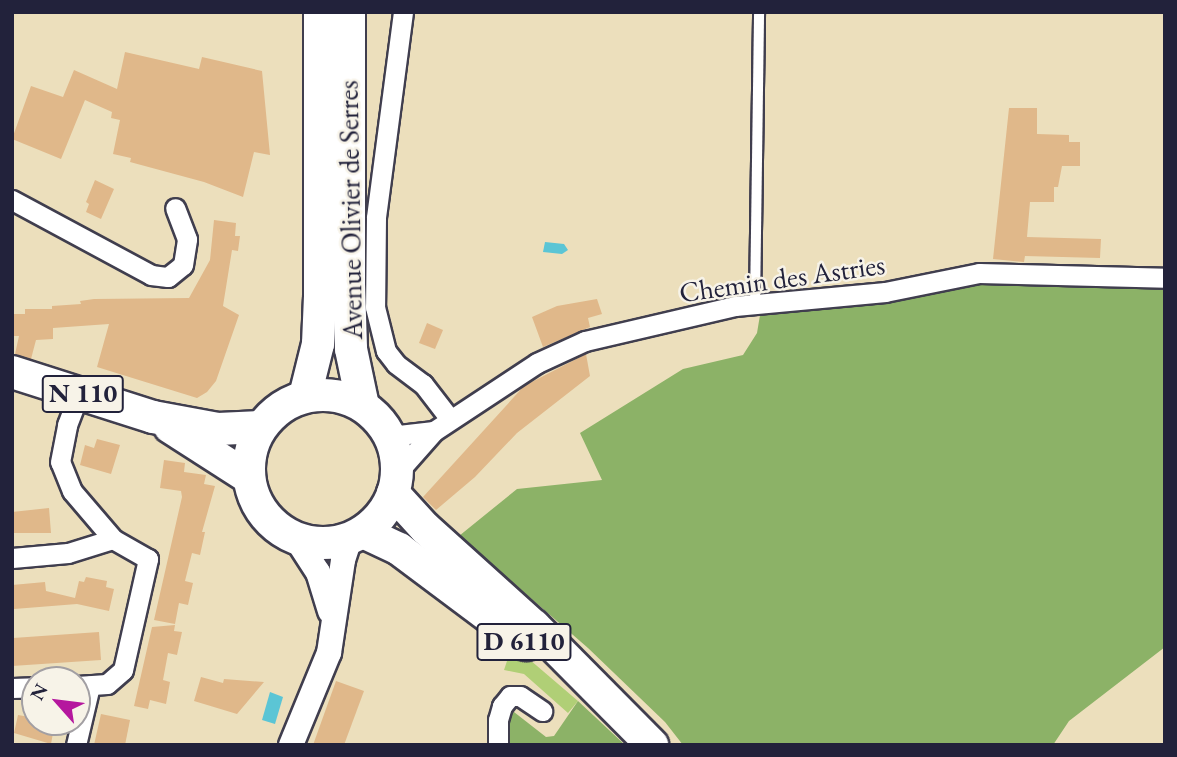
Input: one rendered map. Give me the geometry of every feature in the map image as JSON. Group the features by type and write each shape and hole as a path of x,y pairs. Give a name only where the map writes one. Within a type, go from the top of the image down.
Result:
{"main road":[{"name":"Avenue Olivier de Serres","path":"305,396 318,344 320,296 320,12"},
{"name":"Avenue Olivier de Serres","path":"349,12 348,284 351,349 363,406"},
{"name":"N 110","path":"12,372 153,417 218,429 261,427"},
{"path":"305,396 335,396 363,406 379,419 390,436 396,454 395,483 382,515 357,535 333,543 298,540 279,530 264,516 253,498 248,477 248,460 261,427 288,403 305,396"},
{"name":"N 110","path":"153,417 248,477"},
{"name":"D 6110","path":"395,483 425,528 534,626 586,682 652,745"},
{"name":"D 6110","path":"357,535 399,549 531,648 586,682"}],"street":[{"path":"403,12 376,218 375,307 386,351 396,364 423,384 450,419"},
{"path":"12,201 150,275 168,277 183,265 187,239 175,208"},
{"name":"Chemin des Astries","path":"395,483 433,431 537,363 585,341 755,304 885,292 979,274 1165,278"},
{"path":"79,393 67,425 60,462 72,491 113,539 148,559 123,670 107,684 91,685"},
{"name":"Chemin des Astries","path":"390,436 433,431"},
{"path":"292,745 329,653 343,560 357,535"},
{"path":"12,558 68,554 113,539"},
{"path":"298,540 324,583 333,622"},
{"path":"498,745 498,720 502,706 510,696 520,696 542,711"}],"lane":[{"path":"755,304 759,12"}],"green space":[{"path":"969,282 1165,286 1165,647 1069,721 1053,745 683,745 665,722 588,648 459,536 517,489 602,480 580,433 683,369 743,355 757,333 761,309"},
{"path":"422,580 516,648 578,701 568,713 524,674 504,670 509,655"},
{"path":"578,701 625,745 502,745 506,716 514,712 546,737 554,736"}],"water":[{"path":"545,242 564,244 568,250 562,254 543,252"},
{"path":"270,692 283,697 275,724 262,720"}],"building":[{"path":"125,52 199,69 202,57 262,71 270,155 254,152 243,197 204,182 130,162 131,158 113,154 120,120 111,118 112,112 85,100 61,159 12,139 31,86 63,97 74,70 117,89"},
{"path":"1009,108 1037,108 1037,134 1069,135 1069,142 1080,142 1080,166 1062,166 1058,187 1054,187 1054,202 1030,202 1027,237 1101,239 1100,258 1025,256 1024,262 993,259"},
{"path":"95,180 114,189 101,219 86,212 89,204 86,202"},
{"path":"214,220 236,223 235,236 240,236 238,251 232,250 223,306 239,315 216,381 207,392 197,398 97,367 109,324 53,328 53,339 36,340 31,359 15,354 19,336 12,336 12,314 25,314 25,309 52,309 52,306 81,304 80,301 94,299 189,298 210,260"},
{"path":"597,299 602,314 588,318 590,327 543,347 532,317 557,306"},
{"path":"427,323 443,330 435,349 419,343"},
{"path":"586,354 590,376 517,433 475,477 436,510 423,497 524,386"},
{"path":"97,439 120,445 111,474 80,465 85,445 94,448"},
{"path":"164,460 185,463 184,472 206,475 204,484 215,486 202,532 205,532 200,555 192,553 185,581 193,583 188,605 179,603 175,624 154,620 182,497 181,491 160,488"},
{"path":"49,508 51,533 12,533 12,512"},
{"path":"86,577 107,581 106,587 114,589 109,611 77,604 14,609 12,585 45,582 46,591 75,598 79,581 84,582"},
{"path":"175,625 174,631 182,632 177,655 168,653 163,680 170,682 166,704 150,700 148,709 134,706 152,627"},
{"path":"99,632 101,660 12,666 13,638"},
{"path":"201,677 223,683 224,679 264,682 237,714 194,701"},
{"path":"336,681 364,691 344,745 313,745"},
{"path":"101,714 130,720 125,745 94,745"},
{"path":"18,715 21,716 21,735 14,733"},
{"path":"24,736 52,736 51,744"}]}
